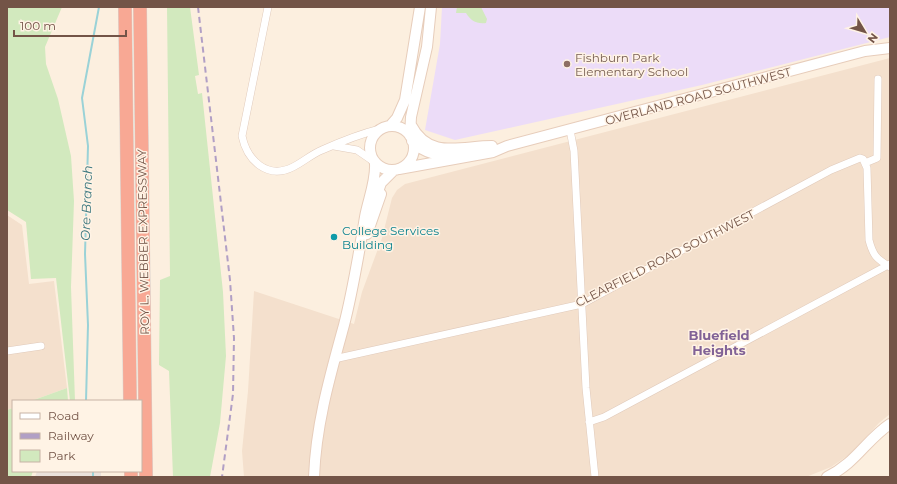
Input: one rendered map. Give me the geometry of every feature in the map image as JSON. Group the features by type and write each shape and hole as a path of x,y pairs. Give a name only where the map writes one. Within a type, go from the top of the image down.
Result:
{"highway":[{"name":"ROY L. WEBBER EXPRESSWAY","path":"125,7 130,400"},
{"name":"ROY L. WEBBER EXPRESSWAY","path":"140,7 146,477"}],"main road":[{"path":"390,126 401,111 420,7"},
{"path":"364,243 385,185 407,164 412,156 410,123 427,47 431,7"},
{"name":"OVERLAND ROAD SOUTHWEST","path":"401,169 493,152 507,146 865,51 890,48"},
{"path":"369,132 393,114 406,86"},
{"path":"410,123 421,140 440,148 450,150 492,146"},
{"path":"358,263 366,210 376,172 370,147 373,138 380,129 390,126 402,129 411,138"},
{"name":"OVERLAND ROAD SOUTHWEST","path":"411,138 423,150 437,155 454,154 492,146 507,146"},
{"path":"374,162 385,170 401,169"},
{"path":"314,477 317,430 358,263 378,189 386,177 401,169"},
{"path":"827,477 855,459 890,424"}],"street":[{"path":"268,7 242,136 244,147 254,163 265,169 285,170 322,150 380,129"},
{"path":"589,422 604,417 889,266 874,255 869,240 865,162 877,158 878,79"},
{"path":"570,130 574,151 589,422 595,477"},
{"path":"334,146 356,150 374,162"},
{"name":"CLEARFIELD ROAD SOUTHWEST","path":"334,359 582,304 804,185 860,158 865,162"},
{"path":"7,351 41,346"}],"shaded area":[{"name":"Fishburn Park Elementary School","path":"442,7 890,7 890,37 702,85 455,140 425,130 440,44"},
{"path":"890,58 890,414 879,423 850,454 831,467 806,477 244,477 242,451 248,391 254,291 354,324 362,292 382,238 392,198 397,190 405,184"},
{"path":"7,215 22,225 29,284 54,281 67,388 34,400 12,400 12,408 7,410"},
{"path":"37,472 101,472 101,477 35,477"}],"green space":[{"path":"7,7 62,7 45,47 46,64 58,99 71,156 74,201 71,287 75,400 70,400 56,278 31,279 26,222 7,210"},
{"path":"167,7 190,7 199,75 195,76 198,94 202,93 223,292 226,356 220,423 210,477 173,477 169,371 159,365 160,280 170,276"},
{"path":"457,7 481,7 487,19 486,23 474,21 466,13 456,13"},
{"path":"67,388 68,400 34,400"},
{"path":"12,408 12,472 33,472 31,477 7,477 7,410"}],"waterway":[{"name":"Ore Branch","path":"86,400 88,325 85,254 88,146 82,98 99,7"},
{"name":"Ore Branch","path":"93,472 93,477"}],"railway":[{"path":"198,7 230,280 234,338 233,394 222,477"}],"place":[{"name":"Fishburn Park Elementary School","path":"567,64"},
{"name":"College Services Building","path":"334,237"}],"district":[{"name":"Bluefield Heights","path":"719,342"}]}
